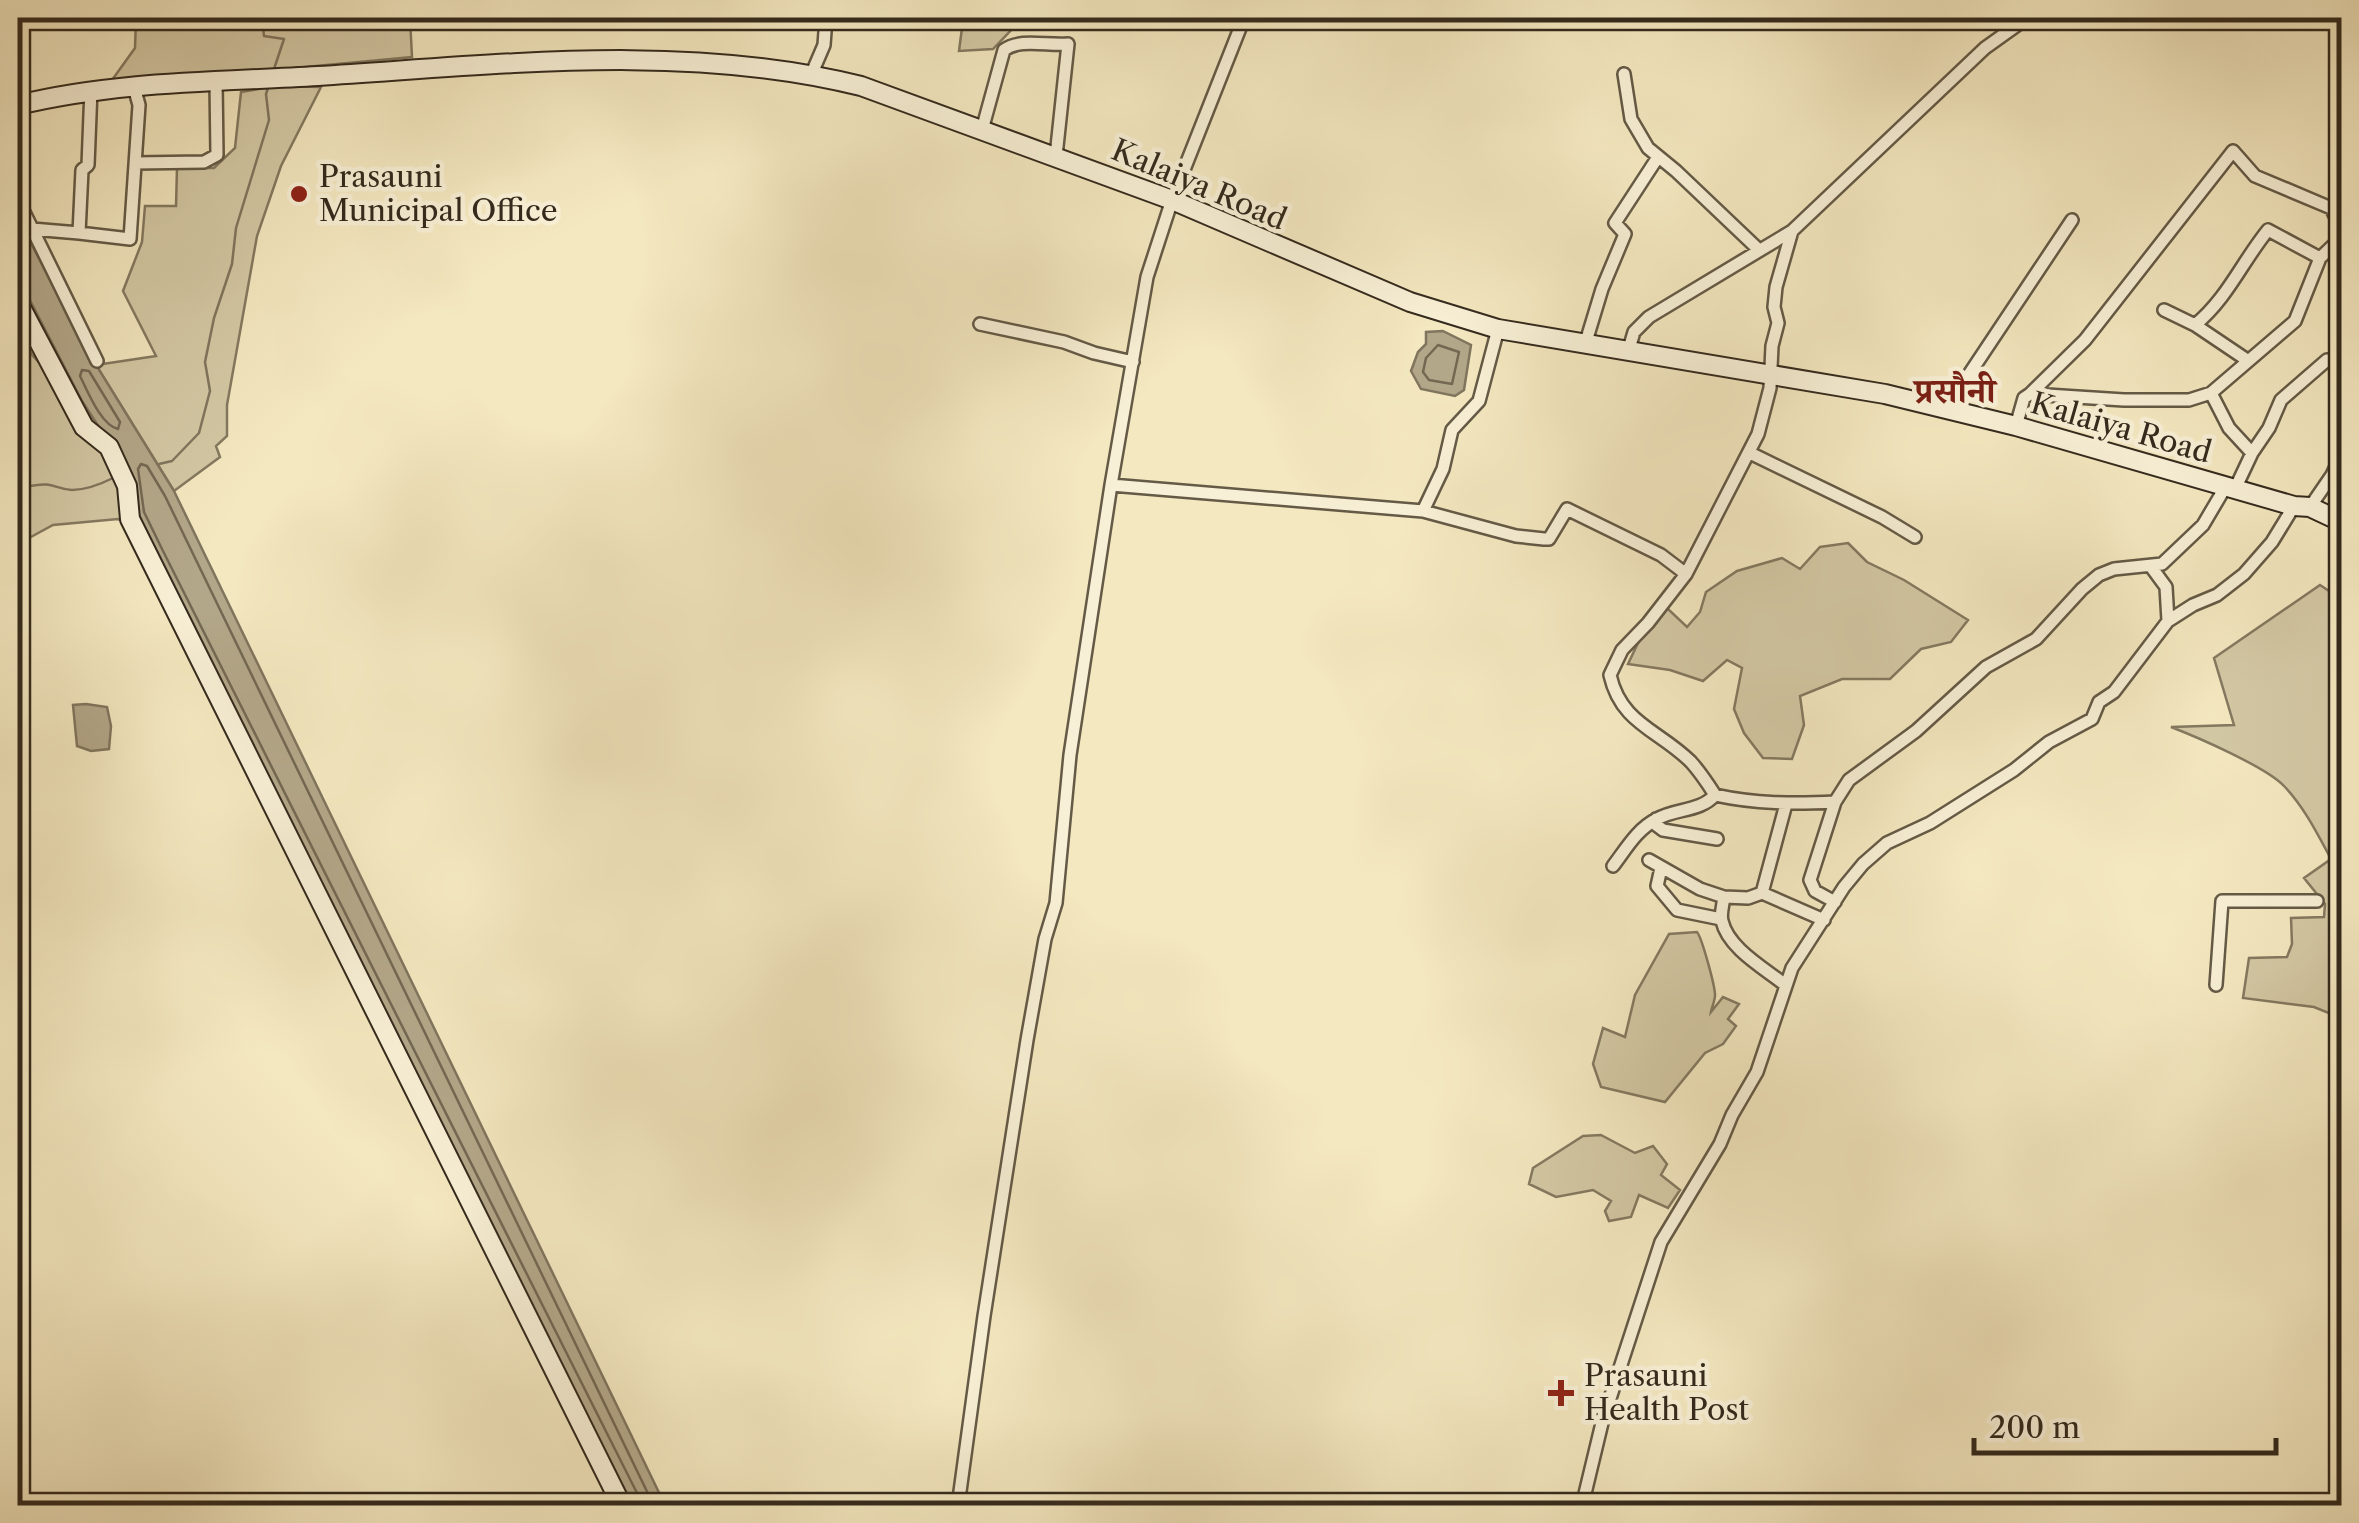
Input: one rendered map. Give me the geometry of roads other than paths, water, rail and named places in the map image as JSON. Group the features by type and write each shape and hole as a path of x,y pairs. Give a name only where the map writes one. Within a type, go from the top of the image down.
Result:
{"main road":[{"name":"Kalaiya Road","path":"18,105 91,90 539,60 636,61 812,74 861,86 1056,156 1172,200 1358,281 1498,329 1885,394 2016,426 2302,507 2342,522"},
{"path":"18,302 84,427 109,447 127,486 130,519 622,1506"}],"street":[{"path":"812,74 824,45 826,18"},
{"path":"958,1506 1027,1040 1045,939 1056,903 1070,756 1147,277 1172,200 1244,18"},
{"path":"1628,352 1634,332 1649,317 1792,231 1985,48 2027,18"},
{"path":"982,130 1004,50 1010,44 1068,44 1056,156"},
{"path":"1624,74 1631,119 1648,148 1758,249"},
{"path":"135,163 204,162 217,155 216,82"},
{"path":"32,229 130,240 139,105 134,87"},
{"path":"79,234 82,170 88,165 91,141 91,90"},
{"path":"2016,426 2024,398 2085,340 2233,152 2255,176 2331,208 2342,229"},
{"path":"1585,345 1602,289 1626,234 1615,223 1658,157"},
{"path":"18,200 97,361"},
{"path":"1946,409 2072,220"},
{"path":"2195,325 2213,310 2247,255 2268,230 2320,258"},
{"path":"1792,231 1776,287 1774,307 1778,323 1765,414 1750,453 1686,574 1622,650 1610,674 1620,703 1632,719 1690,761 1715,795 1748,802 1835,802"},
{"path":"2030,394 2189,400 2211,393 2294,321 2320,258 2342,237"},
{"path":"2164,310 2195,325 2247,360"},
{"path":"980,324 1133,362"},
{"path":"1423,511 1443,468 1452,430 1479,402 1498,329"},
{"path":"1835,902 1815,892 1810,880 1835,802 1848,780 1916,732 1986,667 2036,639 2100,575 2114,568 2152,568 2182,548 2230,488 2269,428 2281,400 2327,360 2342,360"},
{"path":"2211,393 2230,428 2252,453"},
{"path":"1750,453 1915,537"},
{"path":"1582,1506 1602,1423 1662,1242 1757,1072 1784,984 1835,902 1863,864 1888,843 1930,822 2014,770 2049,742 2092,719 2100,702 2114,692 2168,621 2217,595 2244,574 2332,475 2342,454"},
{"path":"1111,485 1423,511 1516,536 1544,539 1567,509 1660,555 1686,574"},
{"path":"2152,568 2166,588 2168,621"},
{"path":"1613,866 1638,832 1656,819 1678,810 1701,807 1715,795"},
{"path":"1762,892 1786,804"},
{"path":"1656,819 1663,830 1717,839"},
{"path":"1649,860 1724,898 1748,898 1762,892 1824,920"},
{"path":"1661,868 1657,886 1677,910 1721,920 1745,954 1784,984"},
{"path":"1721,920 1724,898"},
{"path":"2216,984 2222,902 2317,901"},
{"path":"2320,1506 2342,1498"}],"water":[{"path":"18,219 96,365 174,491 665,1505 632,1505 153,554 103,433 82,401 18,277"},
{"path":"1443,331 1471,345 1464,390 1455,396 1421,389 1411,371 1418,352 1426,344 1426,332"},
{"path":"73,705 107,707 111,726 109,749 91,751 77,746"}],"waterway":[{"path":"262,18 264,36 284,39 273,72"},
{"path":"159,464 172,461 199,433 210,391 205,362 214,318 232,264 236,228 269,120 269,85"},
{"path":"18,503 30,486 44,484 77,490 113,478"}],"place":[{"name":"Prasauni Municipal Office","path":"299,194"},
{"name":"Prasauni Health Post","path":"1561,1393"}],"district":[{"name":"प्रसौनी","path":"1955,391"}]}
